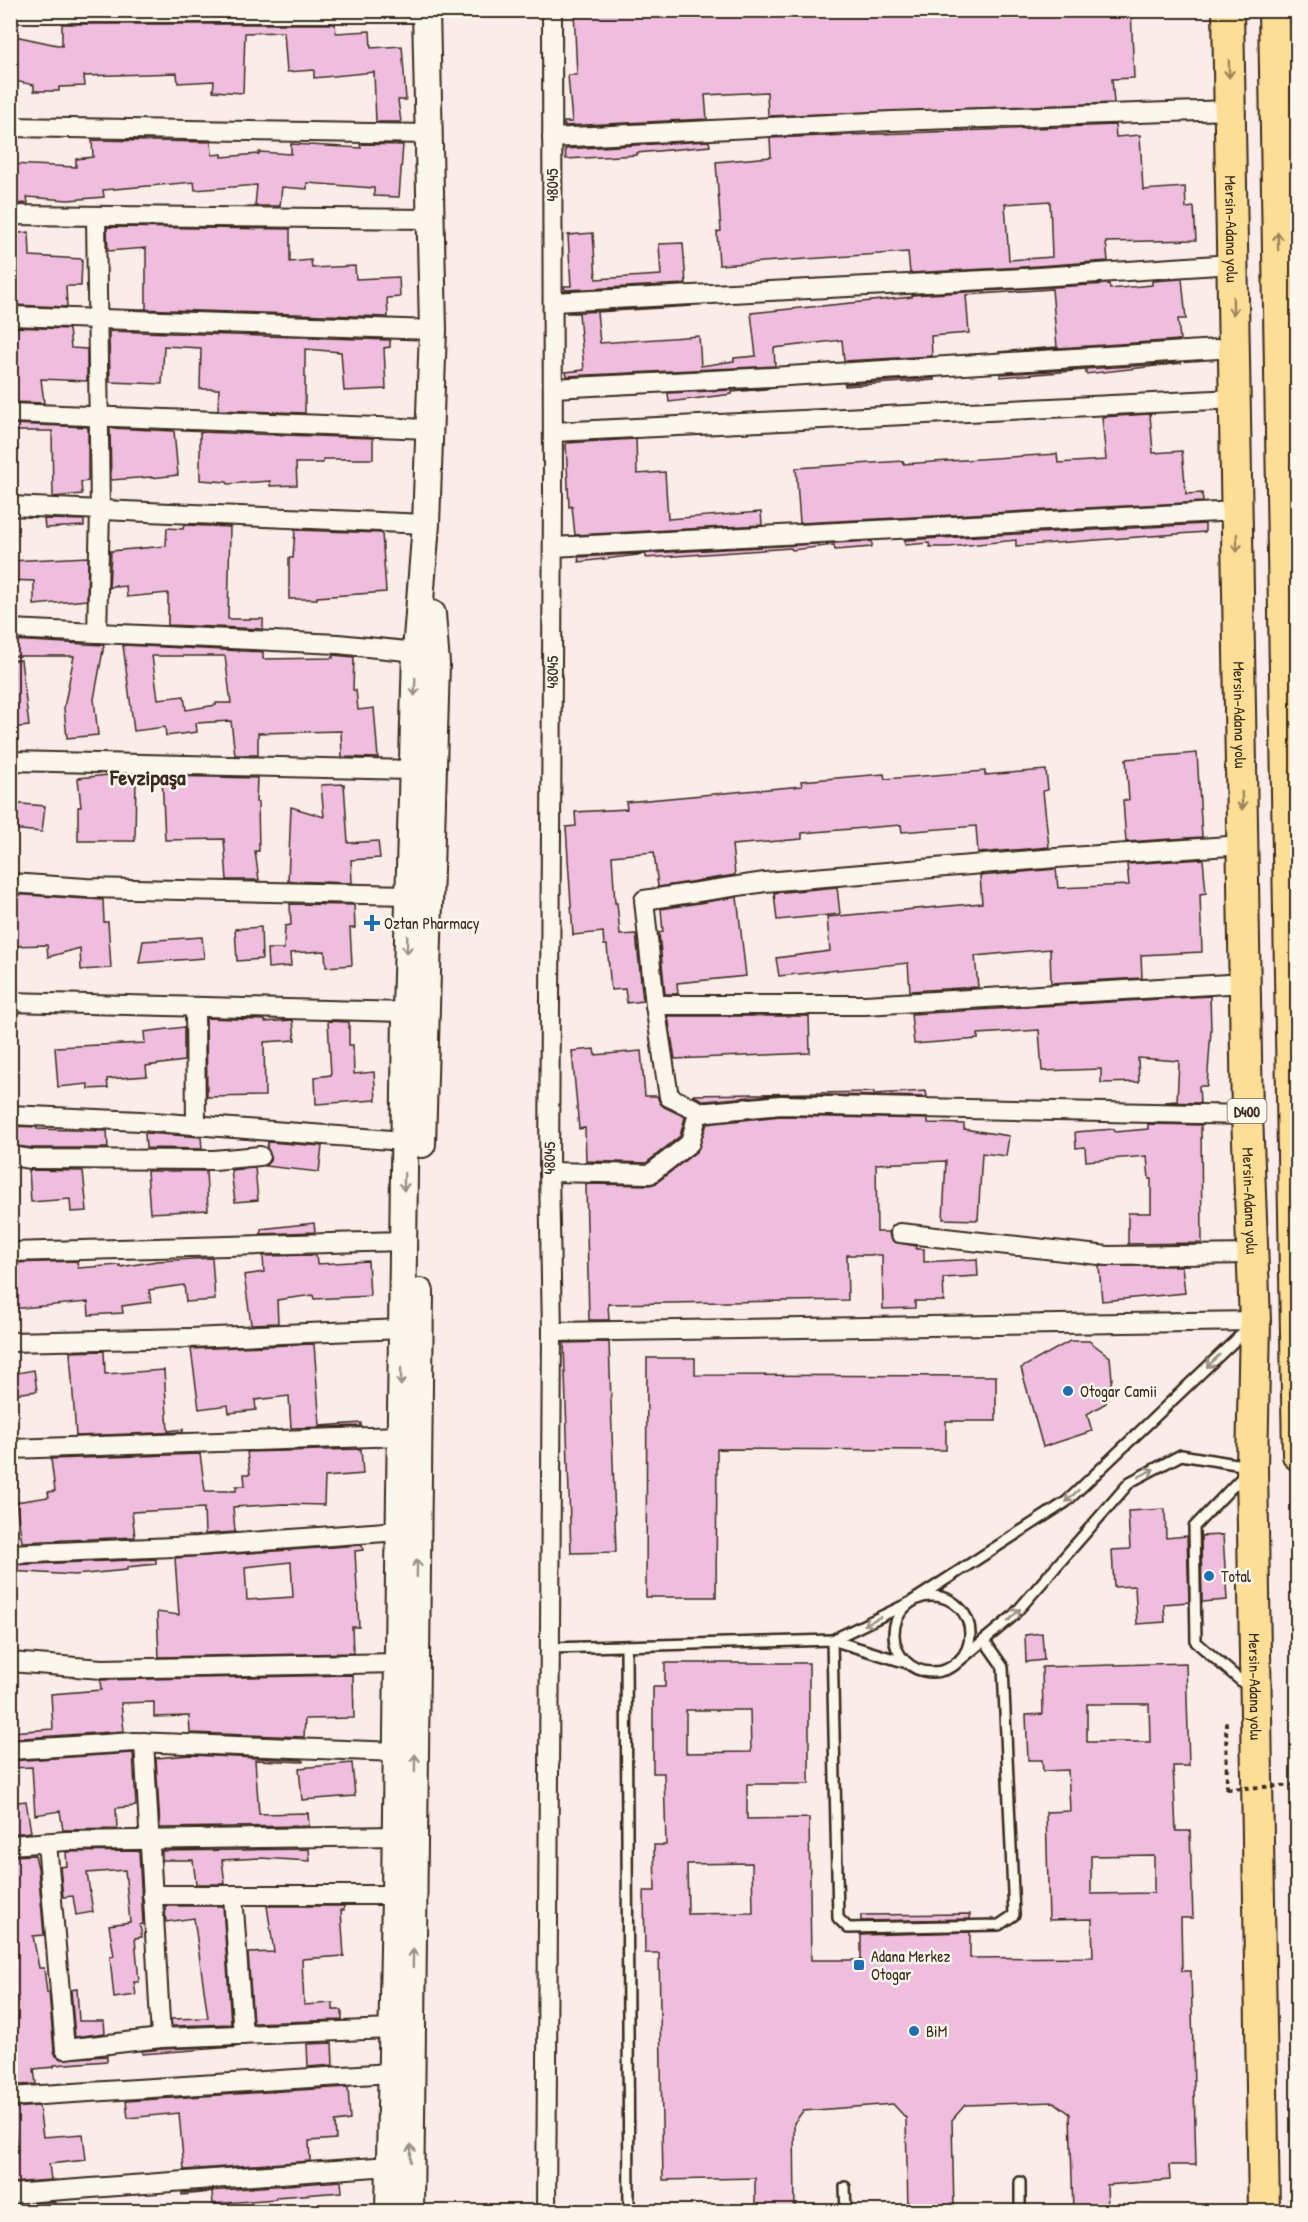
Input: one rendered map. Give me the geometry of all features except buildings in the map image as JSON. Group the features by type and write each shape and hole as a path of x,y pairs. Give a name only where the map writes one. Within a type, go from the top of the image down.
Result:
{"highway":[{"name":"Mersin-Adana yolu","path":"1228,10 1247,1115 1255,1321 1252,1467 1264,2211"},
{"name":"D400","path":"1274,10 1287,173 1298,1455"}],"main road":[{"path":"389,2211 406,1012 416,652 426,524 433,330 427,11"},
{"path":"410,2211 422,1140 435,664 426,524"}],"street":[{"name":"48045","path":"546,2211 552,1332 549,1172 553,547 552,10"},
{"path":"14,12 427,11"},
{"path":"552,138 892,121 1230,110"},
{"path":"10,127 430,134"},
{"path":"10,215 430,219"},
{"path":"96,217 100,510 97,633"},
{"path":"553,302 1024,278 1232,264"},
{"path":"10,316 433,330"},
{"path":"553,388 772,377 1234,348"},
{"path":"553,432 1235,399"},
{"path":"10,413 429,429"},
{"path":"10,506 426,524"},
{"path":"553,547 1237,512"},
{"path":"10,629 338,644 416,652"},
{"path":"10,761 412,770"},
{"path":"704,1113 669,1097 655,1005 644,900 765,882 1044,858 1243,845"},
{"path":"10,883 86,888 409,895"},
{"path":"655,1005 865,1005 1245,983"},
{"path":"10,1002 406,1012"},
{"path":"195,1007 196,1126"},
{"path":"549,1172 650,1174 690,1143 698,1113 781,1106 1247,1115"},
{"path":"10,1115 404,1141"},
{"path":"10,1156 31,1159 191,1160 260,1156"},
{"path":"900,1233 1108,1256 1253,1254"},
{"path":"10,1252 403,1240"},
{"path":"552,1332 1255,1321"},
{"path":"10,1342 190,1338 402,1329"},
{"path":"10,1449 401,1436"},
{"path":"10,1554 197,1546 399,1531"},
{"path":"10,1662 102,1670 398,1663"},
{"path":"144,1742 161,2038"},
{"path":"10,1750 144,1742 397,1752"},
{"path":"10,1845 396,1836"},
{"path":"47,1843 65,2049 161,2038 392,2029"},
{"path":"152,1895 395,1895"},
{"path":"233,1895 243,2035"},
{"path":"10,2097 392,2073"},
{"path":"10,2194 389,2166"}],"lane":[{"path":"907,1663 899,1654 894,1631 897,1620 911,1602 1066,1502 1255,1321"},
{"path":"551,1648 832,1640 907,1663 917,1669 929,1672 942,1671 953,1666 1012,1617 1130,1482 1181,1455 1252,1467"},
{"path":"1252,1467 1194,1527 1196,1642 1256,1695"},
{"path":"832,1640 911,1602 923,1597 937,1596 949,1600 960,1608 967,1619 970,1632 969,1645 963,1657 953,1666"},
{"path":"832,1640 838,1918 848,1928 999,1925 1014,1916 1003,1666 984,1640"},
{"path":"626,1646 629,2211"},
{"path":"1020,2182 1020,2211"},
{"path":"845,2187 846,2211"}],"path":[{"path":"1226,1723 1227,1789 1298,1785"}],"place":[{"name":"Oztan Pharmacy","path":"372,923"},
{"name":"Otogar Camii","path":"1068,1391"},
{"name":"Total","path":"1209,1576"},
{"name":"Adana Merkez Otogar","path":"859,1965"},
{"name":"BiM","path":"914,2031"}],"district":[{"name":"Fevzipaşa","path":"148,777"}]}
